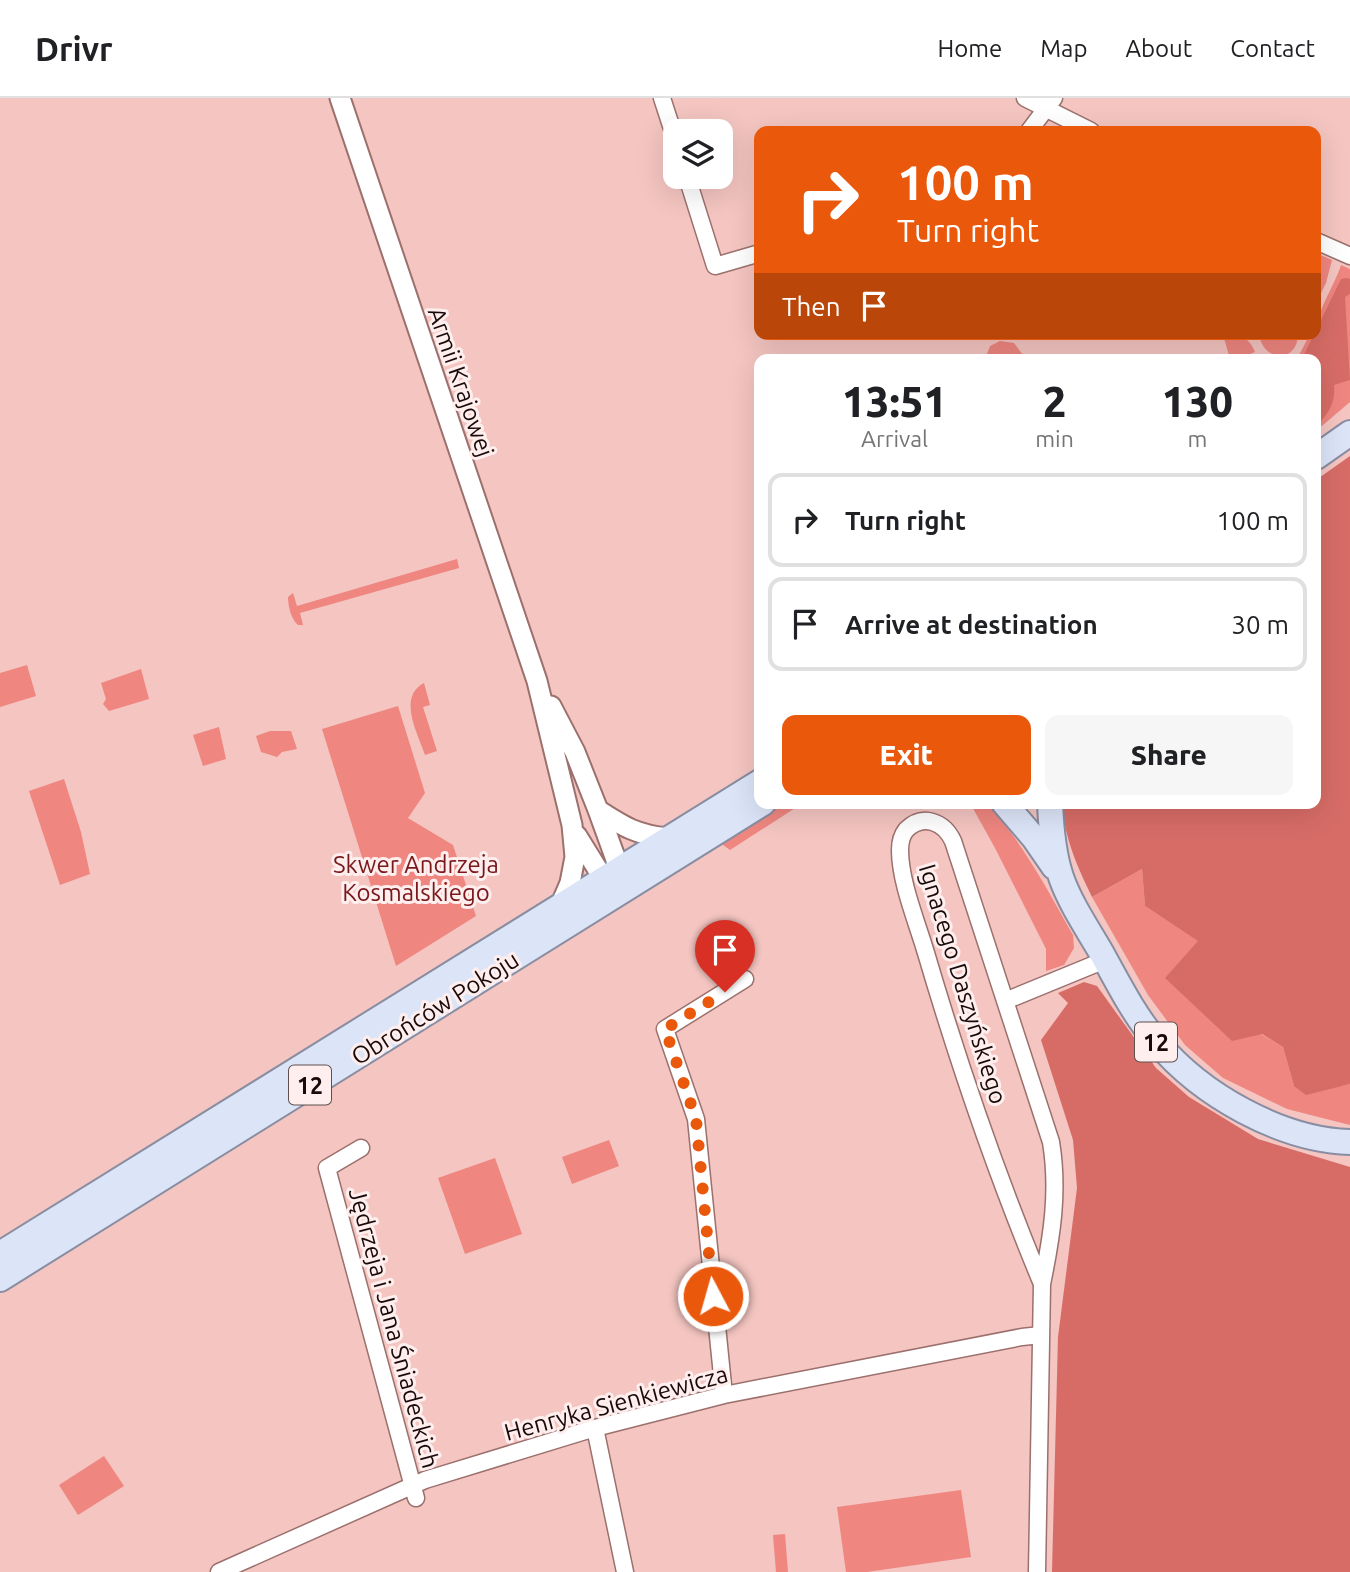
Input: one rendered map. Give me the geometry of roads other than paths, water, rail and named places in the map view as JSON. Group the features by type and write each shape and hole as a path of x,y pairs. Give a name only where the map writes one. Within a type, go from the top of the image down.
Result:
{"main road":[{"path":"1321,453 1350,433"},
{"name":"Obrońców Pokoju","path":"0,1279 614,880 668,838 754,786"},
{"name":"Obrońców Pokoju","path":"0,1254 561,904 614,880 754,808"},
{"name":"12","path":"1009,809 1034,838 1062,879 1131,1006 1171,1059 1212,1091 1262,1120 1315,1138 1350,1142"},
{"name":"12","path":"1051,809 1054,847 1062,879"}],"street":[{"name":"Armii Krajowej","path":"340,98 537,681 572,825 575,857 570,883 561,904"},
{"path":"662,98 669,119"},
{"path":"1025,98 1050,103 1084,126"},
{"path":"1033,126 1050,103"},
{"path":"691,189 715,266 754,255"},
{"path":"1321,243 1350,256"},
{"name":"Armii Krajowej","path":"537,681 575,752 598,810 614,880"},
{"path":"598,810 623,826 644,835 668,838"},
{"name":"Ignacego Daszyńskiego","path":"1037,1572 1042,1284 1052,1239 1056,1173 1051,1142 948,831 935,822 916,823 905,832 901,841 905,878 939,998 989,1147 1042,1284"},
{"name":"Armii Krajowej","path":"572,825 614,880"},
{"name":"Ignacego Daszyńskiego","path":"1005,1002 1105,960"},
{"path":"724,1395 696,1119 665,1029 745,979"},
{"name":"Jędrzeja i Jana Śniadeckich","path":"361,1148 327,1168 415,1492"},
{"name":"Henryka Sienkiewicza","path":"219,1572 240,1568 415,1492 595,1428 724,1395 1041,1335"},
{"path":"595,1428 625,1572"}],"park label":[{"name":"Skwer Andrzeja Kosmalskiego","path":"416,878"}]}
